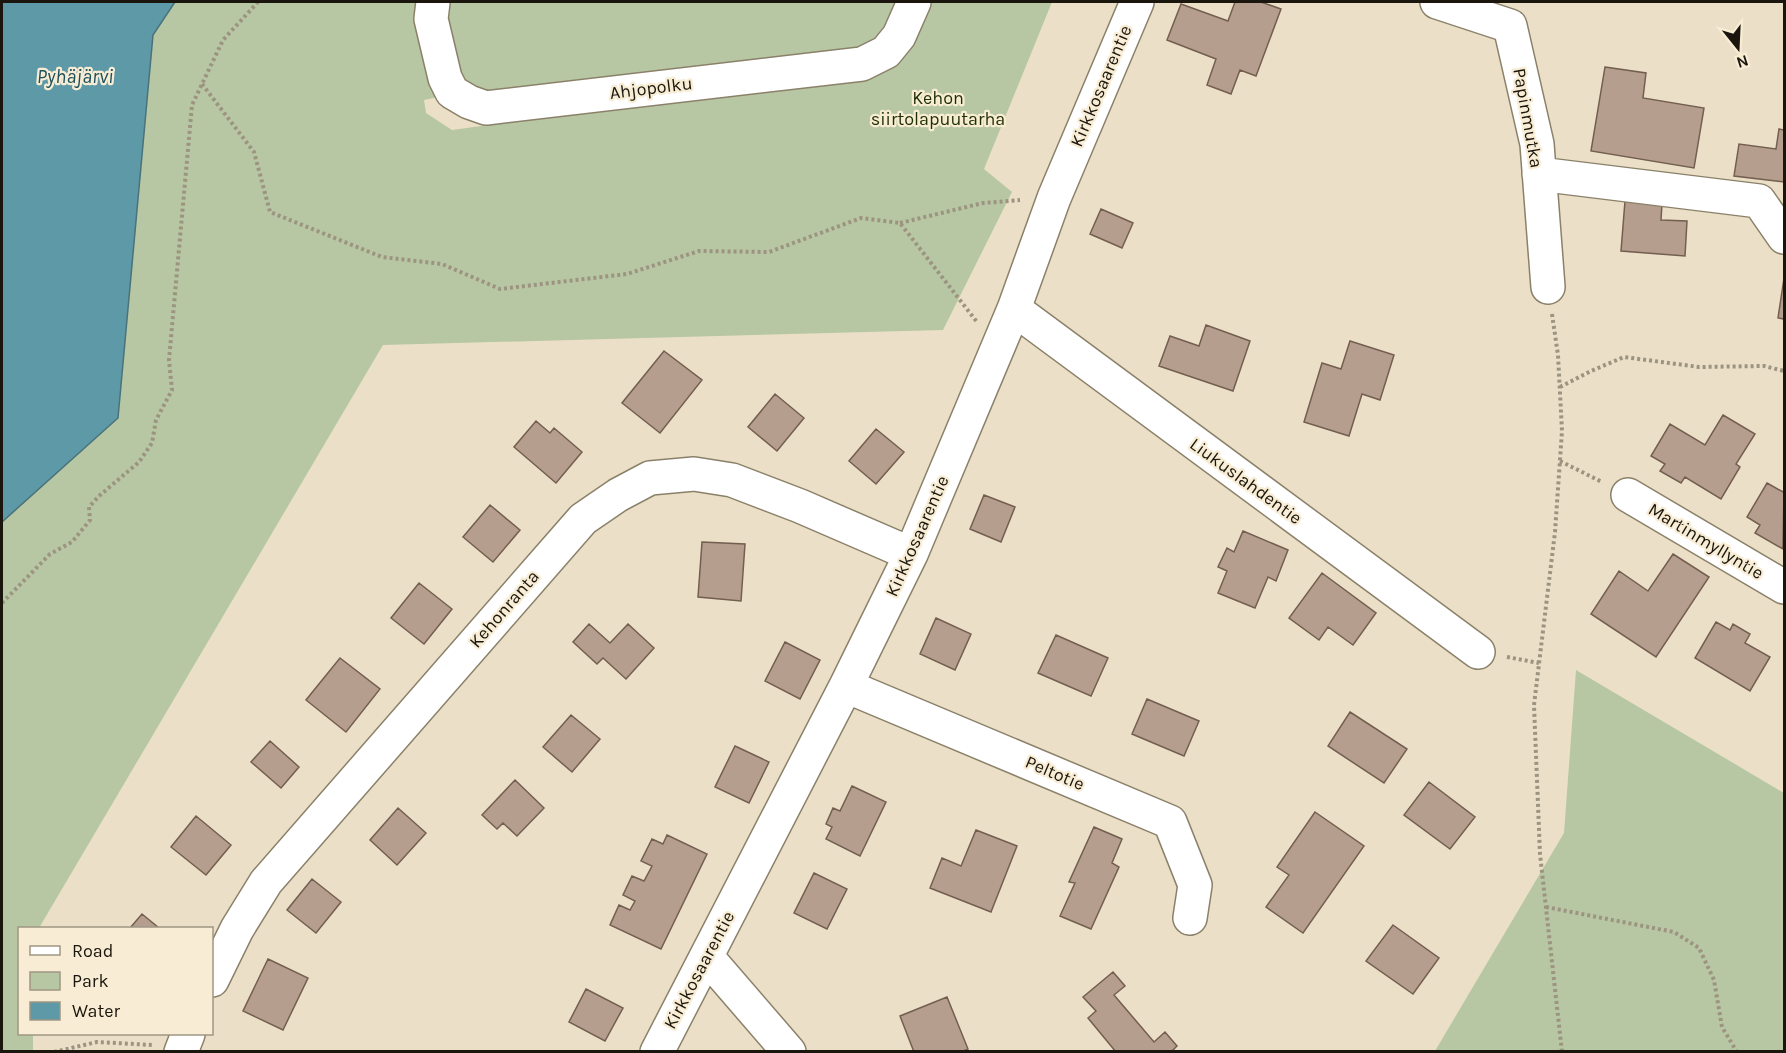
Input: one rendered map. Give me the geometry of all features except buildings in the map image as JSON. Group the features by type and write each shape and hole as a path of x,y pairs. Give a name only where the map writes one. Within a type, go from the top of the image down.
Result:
{"street":[{"name":"Ahjopolku","path":"433,2 430,18 445,78 452,92 469,102 486,108 862,64 886,52 899,36 914,2"},
{"name":"Kirkkosaarentie","path":"657,1052 846,686 911,554 1014,309 1054,198 1137,2"},
{"name":"Papinmutka","path":"1437,2 1510,26 1537,144 1548,287"},
{"path":"1539,174 1759,201 1785,237"},
{"name":"Liukuslahdentie","path":"1014,309 1478,652"},
{"name":"Kehonranta","path":"213,978 237,929 266,882 583,519 618,495 650,478 694,474 732,480 800,506 911,554"},
{"name":"Martinmyllyntie","path":"1628,495 1785,587"},
{"name":"Peltotie","path":"846,686 1170,822 1195,885 1190,918"},
{"path":"707,957 789,1052"}],"path":[{"path":"2,603 50,554 72,542 90,520 89,507 140,462 153,443 156,420 172,390 169,360 192,105 223,40 258,2"},
{"path":"202,84 254,152 270,212 382,257 442,264 500,289 627,274 699,251 770,252 861,218 900,223 982,202 1054,198"},
{"path":"900,223 998,348"},
{"path":"1548,287 1558,355 1562,431 1555,532 1534,705 1540,854 1562,1052"},
{"path":"1560,387 1624,357 1698,367 1764,366 1785,371"},
{"path":"1560,461 1628,495"},
{"path":"1546,907 1674,932 1699,948 1714,980 1722,1027 1737,1052"},
{"path":"54,1052 97,1042 184,1044"}],"green space":[{"path":"175,2 420,2 443,96 424,100 426,113 452,130 503,123 510,112 859,72 928,2 1052,2 984,169 1012,192 943,330 383,345 40,927 18,927 18,1035 33,1035 33,1051 2,1051 2,522 118,418 153,35"},
{"name":"Kehon siirtolapuutarha","path":"443,2 906,2 868,55 494,97 463,87"},
{"path":"1576,670 1784,793 1784,1051 1435,1051 1564,833"}],"water":[{"name":"Pyhäjärvi","path":"2,2 175,2 153,35 118,418 2,522"}]}
